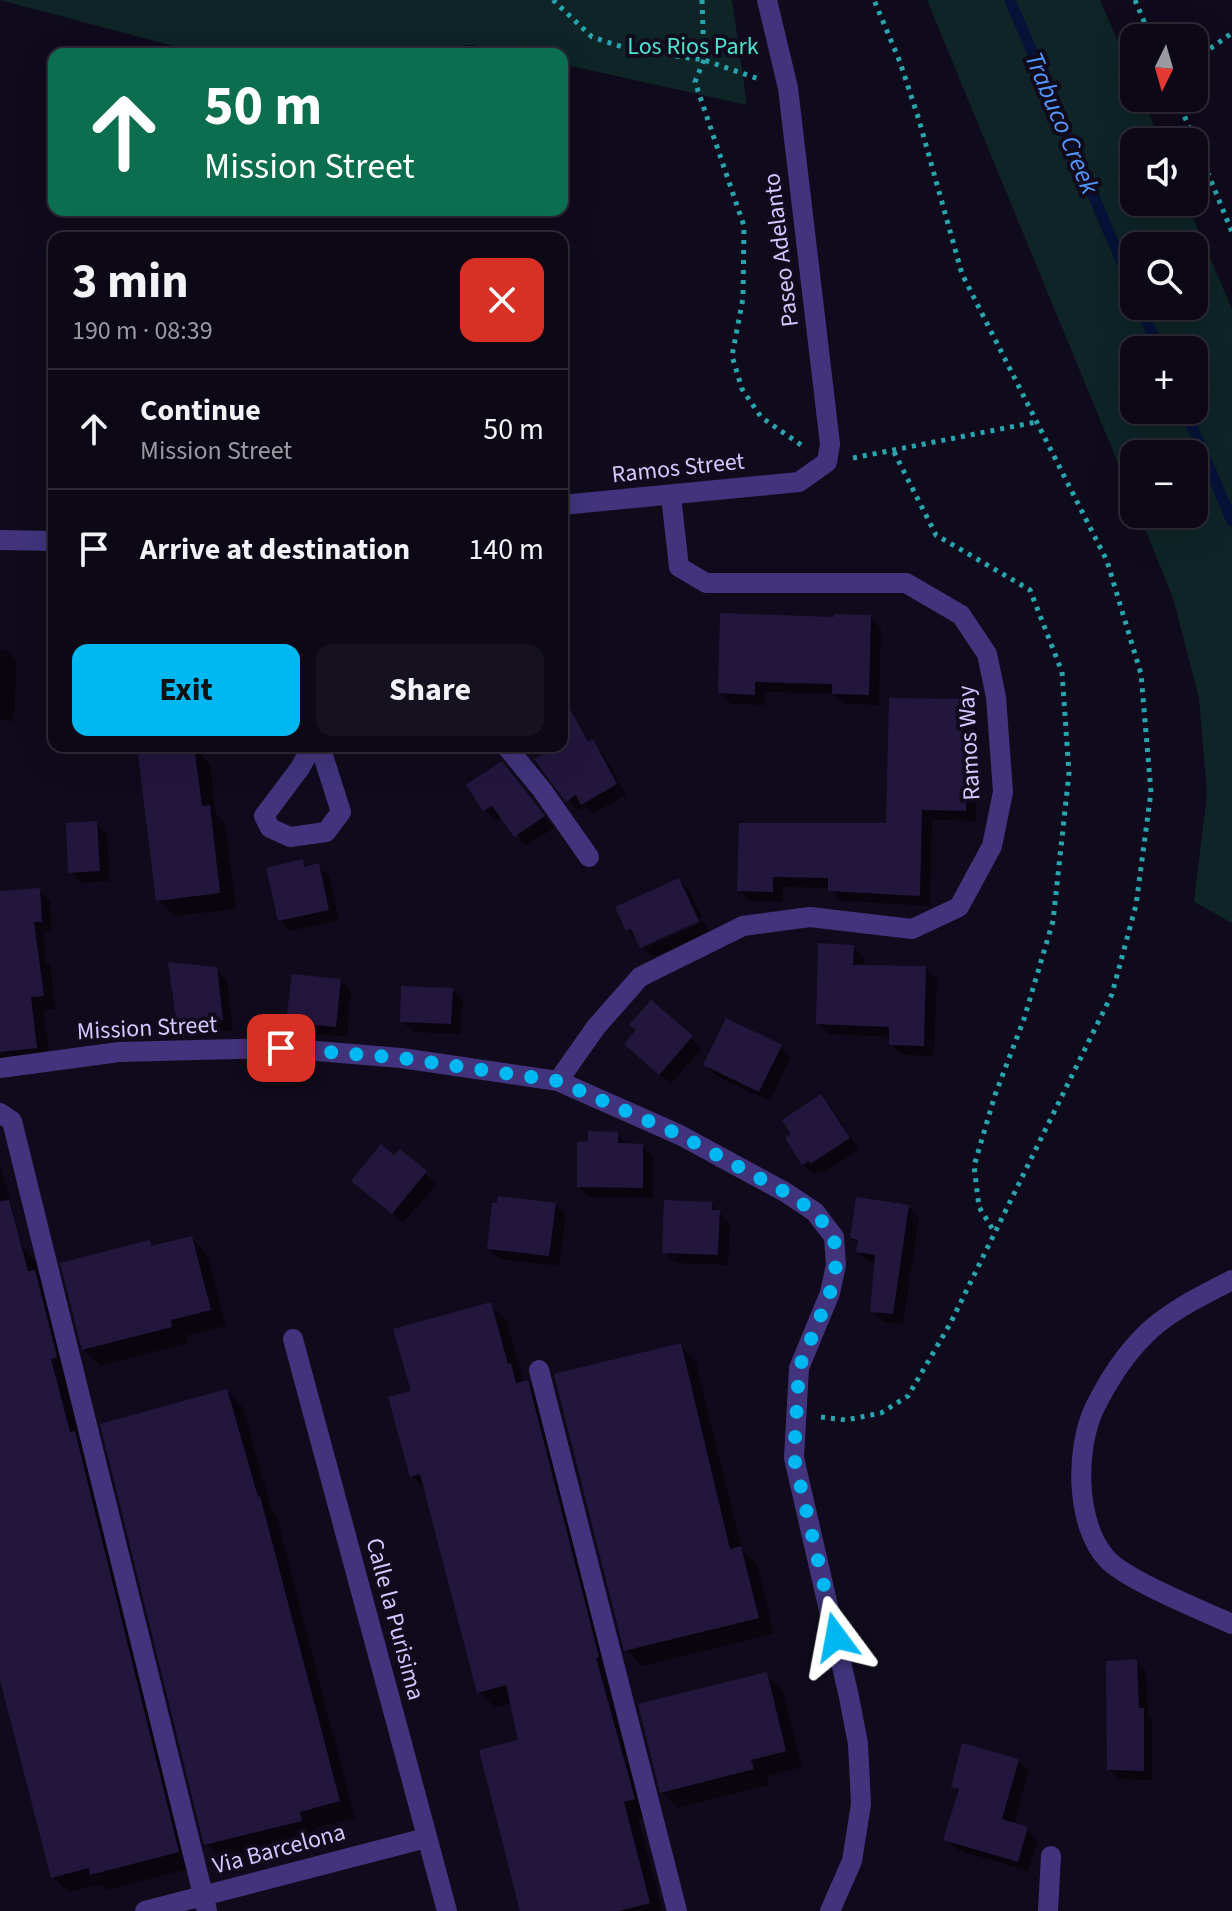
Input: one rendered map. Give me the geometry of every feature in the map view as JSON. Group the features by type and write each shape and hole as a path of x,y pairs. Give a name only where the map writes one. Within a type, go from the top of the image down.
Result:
{"street":[{"name":"Paseo Adelanto","path":"767,0 788,88 830,444 827,462"},
{"name":"Ramos Street","path":"568,505 799,482 827,462"},
{"name":"Ramos Way","path":"558,1081 596,1027 640,977 743,926 810,917 912,929 959,907 992,846 1003,792 996,697 987,654 961,615 906,583 706,583 679,567 671,496"},
{"path":"0,540 48,541"},
{"path":"309,752 264,816 270,828 290,837 326,832 341,812 322,752"},
{"path":"511,752 589,857"},
{"name":"Mission Street","path":"0,1068 119,1052 281,1048 401,1058 558,1081 680,1135 785,1192 815,1212 834,1237 836,1265 830,1293 799,1368 794,1458 858,1744 861,1804 852,1861 830,1911"},
{"path":"0,1113 12,1121 205,1903"},
{"path":"1232,1280 1186,1306 1144,1336 1118,1369 1094,1409 1086,1439 1081,1480 1086,1524 1107,1559 1130,1575 1232,1624"},
{"name":"Calle la Purisima","path":"293,1339 447,1911"},
{"path":"539,1370 677,1911"},
{"name":"Via Barcelona","path":"145,1911 205,1903 426,1838"},
{"path":"1048,1911 1051,1856"}],"path":[{"path":"553,0 592,37 632,50 704,60 788,88"},
{"path":"702,0 704,60 695,82 744,226 743,298 732,356 742,389 761,417 827,462 894,452 1036,422"},
{"path":"1135,0 1145,24"},
{"path":"1208,50 1232,33"},
{"path":"1183,112 1232,232"}],"green space":[{"name":"Los Rios Park","path":"0,0 732,0 747,105 568,65 568,48 487,48 473,45 431,48 181,48"},
{"path":"927,0 1100,0 1120,46 1120,112 1148,112 1155,128 1120,128 1120,216 1192,216 1199,232 1120,232 1120,320 1208,320 1208,253 1232,309 1232,923 1194,902 1207,793 1199,698 1173,598 1145,528 1208,528 1208,440 1120,440 1120,468"}],"building":[{"path":"720,613 834,617 834,614 871,615 869,695 832,694 832,684 755,682 755,695 718,693"},
{"path":"889,698 968,699 966,811 922,810 920,896 828,891 828,878 773,877 773,892 737,891 739,823 886,823"},
{"path":"568,705 588,742 593,739 617,784 581,805 576,795 566,802 534,759 549,752 568,752"},
{"path":"138,752 195,752 202,806 210,805 220,893 156,901"},
{"path":"502,761 545,816 514,837 492,806 483,811 466,785"},
{"path":"97,821 100,871 68,873 66,823"},
{"path":"303,859 304,867 319,863 329,910 278,921 266,868"},
{"path":"679,878 699,921 640,948 631,929 626,931 615,907"},
{"path":"40,888 42,922 34,922 44,996 31,997 37,1048 0,1052 0,891"},
{"path":"818,943 854,945 853,965 926,966 924,1046 889,1045 889,1027 816,1024"},
{"path":"168,962 217,967 223,1020 177,1026"},
{"path":"292,974 341,979 336,1027 295,1023 296,1014 287,1014"},
{"path":"401,986 453,988 451,1024 400,1022"},
{"path":"651,1000 693,1036 659,1075 624,1044 636,1030 629,1025"},
{"path":"726,1018 782,1045 759,1092 703,1065"},
{"path":"821,1094 850,1138 810,1164 809,1161 802,1165 785,1138 791,1134 782,1120"},
{"path":"588,1131 618,1132 618,1143 643,1144 643,1188 577,1187 577,1142 588,1141"},
{"path":"381,1144 394,1155 400,1149 427,1171 392,1214 351,1181"},
{"path":"498,1196 556,1203 549,1256 487,1249 492,1203 497,1203"},
{"path":"856,1197 909,1205 893,1314 870,1312 875,1255 856,1252 858,1240 850,1238"},
{"path":"9,1200 28,1271 35,1270 57,1357 51,1359 70,1432 75,1431 179,1852 90,1875 89,1868 51,1878 0,1680 0,1201"},
{"path":"664,1200 712,1202 712,1210 720,1210 718,1255 662,1253"},
{"path":"192,1236 211,1310 171,1320 172,1327 82,1350 60,1263 150,1240 151,1246"},
{"path":"491,1302 516,1383 528,1380 599,1657 596,1658 635,1799 624,1802 650,1903 619,1911 520,1911 479,1750 518,1740 506,1685 477,1693 420,1474 410,1477 388,1397 411,1391 393,1329"},
{"path":"681,1343 730,1549 741,1546 759,1618 624,1651 554,1374"},
{"path":"227,1389 260,1496 340,1801 300,1812 302,1821 204,1845 100,1424"},
{"path":"1137,1659 1139,1708 1144,1708 1144,1771 1107,1770 1106,1661"},
{"path":"767,1672 786,1751 751,1760 754,1769 660,1793 638,1704"},
{"path":"962,1743 1019,1759 1002,1819 1028,1827 1018,1862 943,1840 959,1789 951,1787"}],"waterway":[{"name":"Trabuco Creek","path":"1010,0 1120,258"},
{"name":"Trabuco Creek","path":"1146,320 1153,336"},
{"name":"Trabuco Creek","path":"1191,424 1232,521"}],"route":[{"path":"281,1048 401,1058 558,1081 680,1135 785,1192 815,1212 834,1237 836,1265 830,1293 799,1368 794,1458 836,1637"}]}
